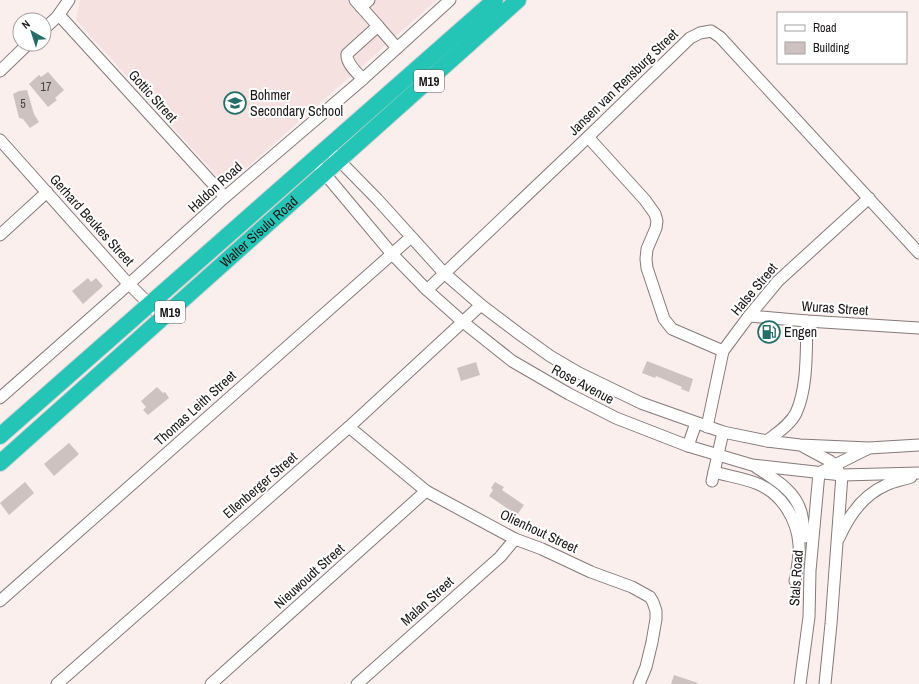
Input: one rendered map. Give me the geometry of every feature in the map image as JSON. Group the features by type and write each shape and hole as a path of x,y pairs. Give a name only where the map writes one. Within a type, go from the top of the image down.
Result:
{"highway":[{"name":"Walter Sisulu Road","path":"0,436 148,304 495,0"},
{"name":"Walter Sisulu Road","path":"0,463 340,161 514,1"},
{"path":"428,59 439,71"},
{"path":"243,221 255,236"},
{"path":"42,399 55,414"}],"street":[{"path":"52,22 59,15 69,0"},
{"name":"Haldon Road","path":"0,398 130,284 225,197 363,79 450,0"},
{"path":"361,2 378,26 397,48"},
{"name":"Gottic Street","path":"59,15 225,197"},
{"path":"363,79 349,63 347,54 378,26"},
{"name":"Jansen van Rensburg Street","path":"427,290 690,38 700,33 711,31 720,37 919,253"},
{"path":"0,71 20,52"},
{"path":"588,137 645,200 655,214 657,221 656,228 647,250 646,259 650,279 664,319 672,329 723,351"},
{"name":"Gerhard Beukes Street","path":"0,140 148,304 163,318"},
{"name":"Rose Avenue","path":"327,148 377,199 410,238 444,273 481,305 550,356 579,373 641,403 723,432 767,441 800,445 869,448 919,445"},
{"name":"Rose Avenue","path":"313,160 392,254 427,290 463,322 512,361 569,394 616,418 688,446 752,466 842,475 919,474"},
{"path":"0,235 47,192"},
{"name":"Halse Street","path":"707,427 723,351 778,281 869,198"},
{"name":"Thomas Leith Street","path":"0,601 410,238"},
{"name":"Ellenberger Street","path":"57,684 349,427 481,305"},
{"name":"Wuras Street","path":"749,316 919,328"},
{"path":"767,441 784,428 796,414 804,380 807,321"},
{"path":"688,446 696,423"},
{"name":"Olienhout Street","path":"349,427 426,491 515,539 542,549 591,572 632,587 650,597 656,611 656,619 646,667 639,684"},
{"path":"723,432 713,477 758,484 774,493 785,505 795,523 799,545 791,580 810,583"},
{"path":"800,445 822,456 834,465 842,475 825,684"},
{"path":"819,473 869,448"},
{"path":"752,466 783,485 795,498 802,514 810,571"},
{"name":"Stals Road","path":"800,684 809,617 810,571 819,473"},
{"path":"836,545 846,522 867,496 886,484 919,474"},
{"name":"Nieuwoudt Street","path":"211,684 426,491"},
{"name":"Malan Street","path":"357,684 500,557 515,539"}],"shaded area":[{"name":"Bohmer Secondary School","path":"80,0 437,0 226,186 76,20"}],"building":[{"path":"48,72 64,90 55,98 57,100 48,107 29,84 39,75 41,77"},
{"path":"27,90 34,114 39,122 30,128 23,119 19,118 13,94 19,91"},
{"path":"88,278 91,282 96,278 103,286 83,304 72,291"},
{"path":"647,361 693,379 689,392 681,389 682,387 656,376 655,378 642,373"},
{"path":"476,362 480,375 461,381 457,368"},
{"path":"157,387 163,393 165,392 169,398 148,415 143,410 146,407 141,401"},
{"path":"69,443 79,454 54,476 44,464"},
{"path":"25,482 34,493 9,515 0,503"},
{"path":"495,482 504,487 502,490 524,505 517,515 489,496 493,490 491,488"},
{"path":"674,675 698,683 671,684"}],"place":[{"name":"Bohmer Secondary School","path":"235,103"},
{"name":"Engen","path":"769,332"}]}
